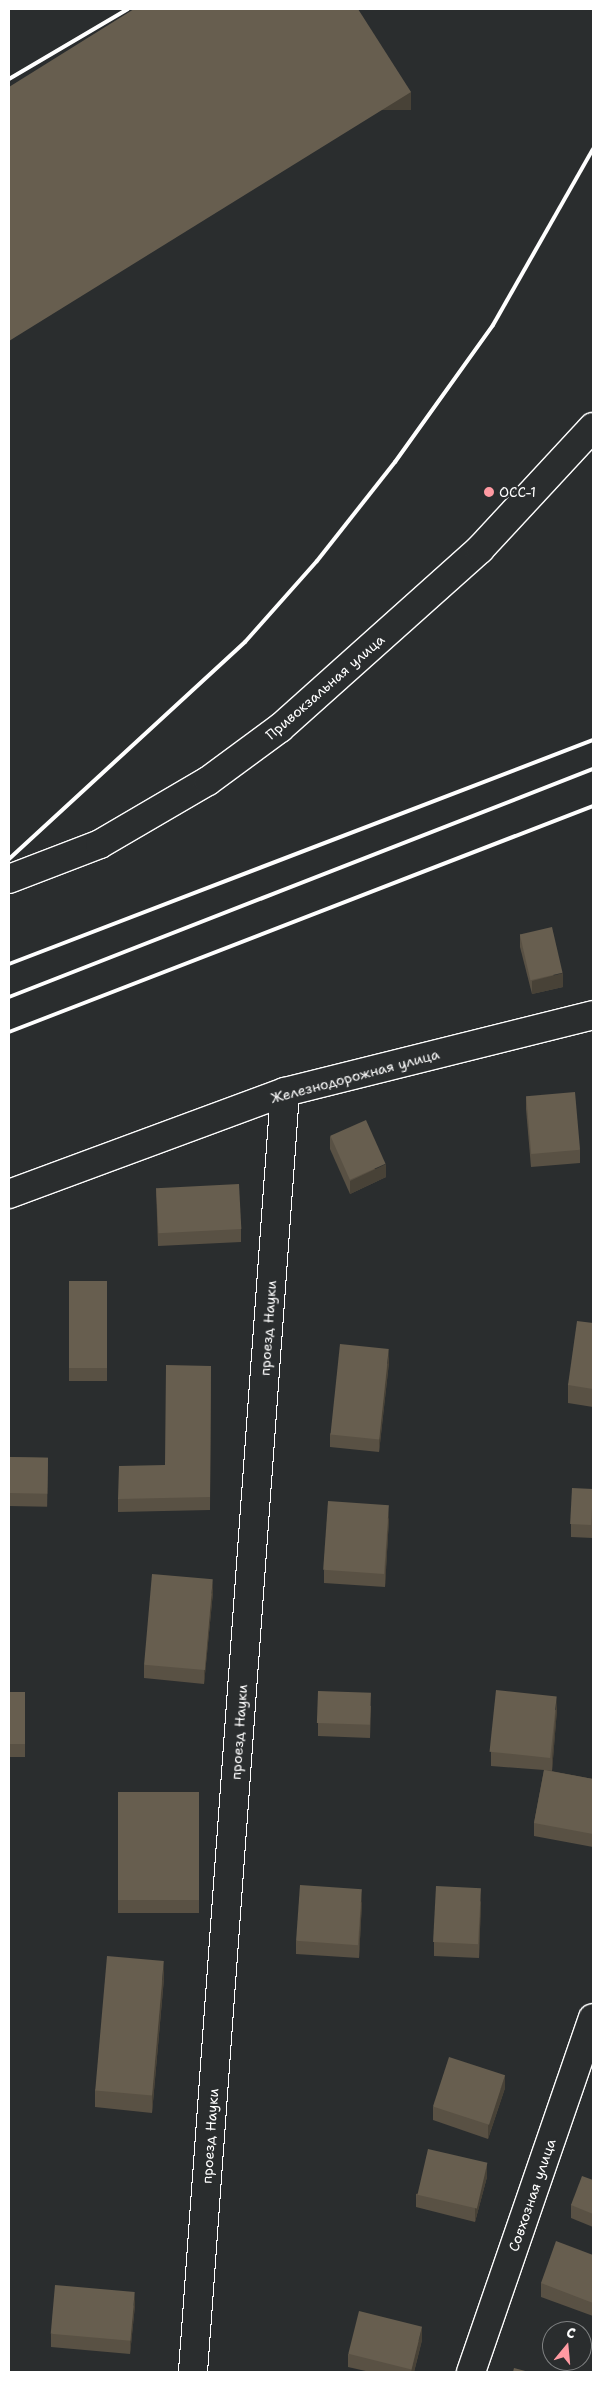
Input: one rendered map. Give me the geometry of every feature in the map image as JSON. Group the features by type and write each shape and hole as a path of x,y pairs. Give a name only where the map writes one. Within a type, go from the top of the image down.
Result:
{"street":[{"name":"Привокзальная улица","path":"9,879 100,844 208,781 280,728 480,549 593,428"},
{"name":"Железнодорожная улица","path":"9,1194 285,1092 593,1015"},
{"name":"проезд Науки","path":"193,2372 285,1092"},
{"name":"Совхозная улица","path":"471,2372 593,2018"}],"building":[{"path":"134,9 358,9 411,92 9,341 9,87"},
{"path":"552,927 563,973 530,980 520,934"},
{"path":"575,1092 580,1150 531,1154 526,1096"},
{"path":"366,1120 386,1164 350,1180 330,1136"},
{"path":"239,1184 241,1229 158,1233 156,1188"},
{"path":"69,1281 107,1281 107,1368 69,1368"},
{"path":"577,1321 593,1323 593,1389 568,1385"},
{"path":"340,1344 389,1349 379,1440 330,1435"},
{"path":"166,1365 211,1366 210,1497 118,1499 119,1466 165,1465"},
{"path":"9,1457 48,1458 47,1494 9,1493"},
{"path":"572,1488 593,1489 591,1525 570,1524"},
{"path":"328,1501 389,1505 384,1574 323,1570"},
{"path":"152,1574 213,1579 205,1670 144,1665"},
{"path":"496,1690 557,1696 550,1758 490,1752"},
{"path":"318,1691 371,1693 370,1725 317,1723"},
{"path":"9,1692 25,1692 25,1744 9,1744"},
{"path":"544,1770 593,1779 593,1834 534,1823"},
{"path":"118,1792 199,1792 199,1900 118,1900"},
{"path":"300,1885 362,1889 358,1945 296,1941"},
{"path":"436,1886 481,1888 478,1944 433,1942"},
{"path":"107,1956 164,1961 152,2095 95,2090"},
{"path":"449,2057 505,2075 489,2125 433,2106"},
{"path":"428,2149 487,2163 477,2209 417,2195"},
{"path":"582,2176 593,2180 593,2214 571,2205"},
{"path":"556,2241 593,2255 593,2303 541,2283"},
{"path":"55,2285 135,2292 130,2341 51,2334"},
{"path":"359,2311 422,2327 411,2369 348,2354"},
{"path":"514,2368 529,2372 513,2372"}],"railway":[{"path":"9,79 128,9"},
{"path":"9,859 245,642 317,561 395,462 493,325 593,149"},
{"path":"9,964 593,740"},
{"path":"9,997 593,769"},
{"path":"9,1032 593,806"}],"place":[{"name":"ОСС-1","path":"489,492"}]}
